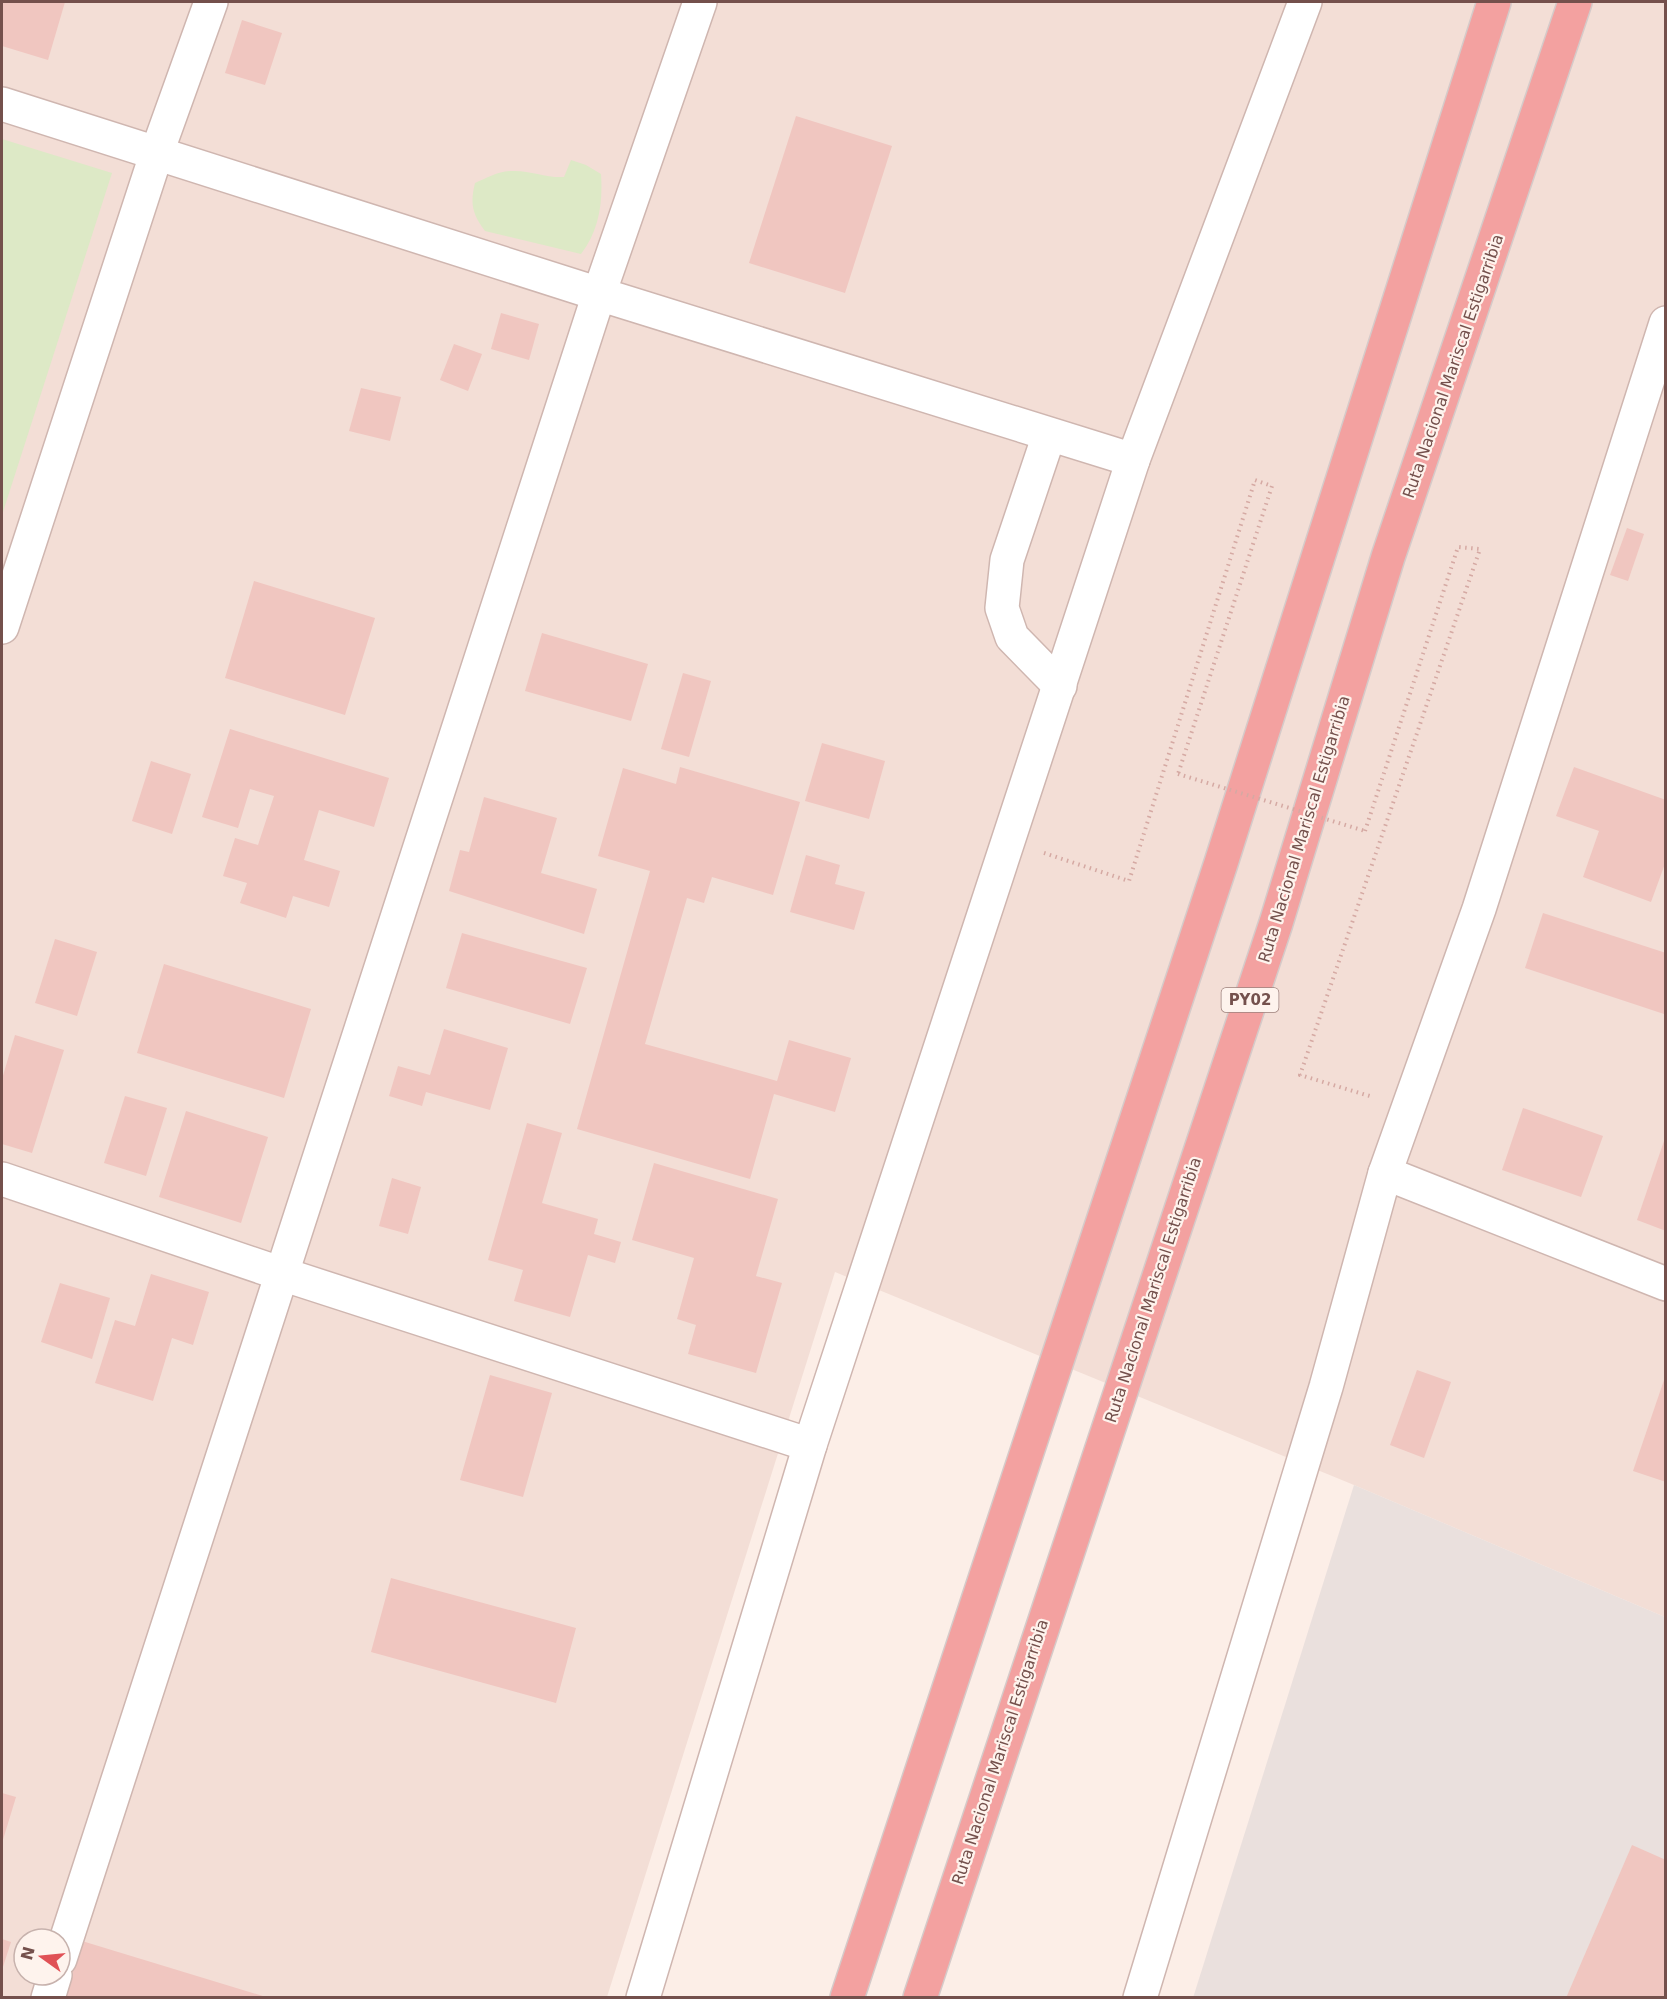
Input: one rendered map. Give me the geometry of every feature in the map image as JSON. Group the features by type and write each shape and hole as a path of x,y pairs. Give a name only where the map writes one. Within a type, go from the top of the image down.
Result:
{"highway":[{"path":"847,1998 1221,863 1494,2"},
{"name":"Ruta Nacional Mariscal Estigarribia","path":"920,1998 1276,922 1388,557 1575,2"}],"street":[{"path":"2,627 156,155 211,2"},
{"path":"70,1927 599,294 700,2"},
{"path":"643,1998 810,1445 1133,460 1305,2"},
{"path":"2,104 156,155 1133,460"},
{"path":"1140,1998 1326,1387 1385,1173 1479,909 1665,323"},
{"path":"1049,435 1007,560 1002,608 1012,637 1060,686"},
{"path":"1385,1173 1665,1284"},
{"path":"2,1179 282,1274 810,1445"}],"path":[{"path":"1009,842 1129,881 1255,480 1272,486 1178,774 1365,831 1458,546 1480,549 1300,1075 1409,1107"}],"shaded area":[{"path":"2,2 1665,2 1665,1617 1354,1485 835,1272 607,1997 2,1998"},
{"path":"1354,1485 1665,1617 1665,1997 1193,1998"}],"green space":[{"path":"2,139 112,173 2,515"},
{"path":"571,160 586,165 601,174 599,216 592,236 581,254 485,231 473,208 475,183 507,171 564,177"}],"building":[{"path":"2,2 65,2 48,60 2,46"},
{"path":"242,20 282,33 265,85 225,73"},
{"path":"796,116 892,146 845,293 749,263"},
{"path":"501,313 539,324 529,360 491,349"},
{"path":"454,344 482,354 468,391 440,380"},
{"path":"361,388 401,397 390,441 349,431"},
{"path":"1627,528 1644,534 1628,581 1610,575"},
{"path":"254,581 375,618 345,715 225,678"},
{"path":"542,633 648,664 631,721 525,691"},
{"path":"683,673 711,681 689,757 661,749"},
{"path":"230,729 389,778 374,827 319,810 304,860 340,871 329,907 293,896 286,918 240,903 247,883 223,876 235,838 258,845 274,796 250,789 238,828 202,817"},
{"path":"822,743 885,761 869,819 805,801"},
{"path":"151,761 191,774 172,834 132,821"},
{"path":"680,767 800,802 773,895 712,877 704,903 687,898 645,1044 777,1081 789,1040 851,1058 835,1112 774,1094 750,1179 577,1129 650,871 598,856 623,768 676,784"},
{"path":"1574,767 1666,800 1666,861 1651,902 1583,877 1599,831 1556,816"},
{"path":"484,797 557,818 541,873 597,889 584,934 449,891 460,850 469,852"},
{"path":"806,855 840,865 835,884 865,892 854,930 790,912"},
{"path":"1543,913 1666,953 1664,1014 1525,968"},
{"path":"462,933 587,968 570,1024 446,988"},
{"path":"55,939 97,952 77,1016 35,1003"},
{"path":"164,964 311,1009 284,1098 137,1053"},
{"path":"444,1029 508,1048 490,1110 426,1092 422,1106 389,1096 398,1066 430,1075"},
{"path":"15,1035 64,1050 32,1153 2,1144 2,1079"},
{"path":"125,1096 167,1108 146,1176 104,1163"},
{"path":"1523,1108 1603,1136 1581,1197 1502,1170"},
{"path":"186,1111 268,1137 241,1223 159,1197"},
{"path":"527,1123 562,1133 542,1203 598,1219 594,1234 621,1242 615,1263 588,1255 570,1317 514,1301 523,1270 488,1260"},
{"path":"1666,1138 1666,1231 1637,1220"},
{"path":"654,1163 778,1199 756,1276 782,1283 756,1373 688,1354 696,1325 677,1319 694,1258 632,1240"},
{"path":"392,1178 421,1187 408,1234 379,1226"},
{"path":"151,1274 209,1292 193,1345 172,1338 153,1401 95,1383 115,1320 135,1326"},
{"path":"60,1283 110,1298 92,1359 41,1342"},
{"path":"1417,1370 1451,1382 1424,1458 1390,1445"},
{"path":"490,1375 552,1393 523,1497 460,1480"},
{"path":"1666,1377 1666,1482 1633,1471"},
{"path":"391,1578 576,1628 556,1703 371,1652"},
{"path":"2,1793 16,1797 2,1843"},
{"path":"1632,1845 1666,1860 1666,1998 1566,1998"},
{"path":"2,1939 11,1942 2,1970"},
{"path":"82,1941 266,1998 65,1998 68,1987 72,1987 72,1975"}]}
